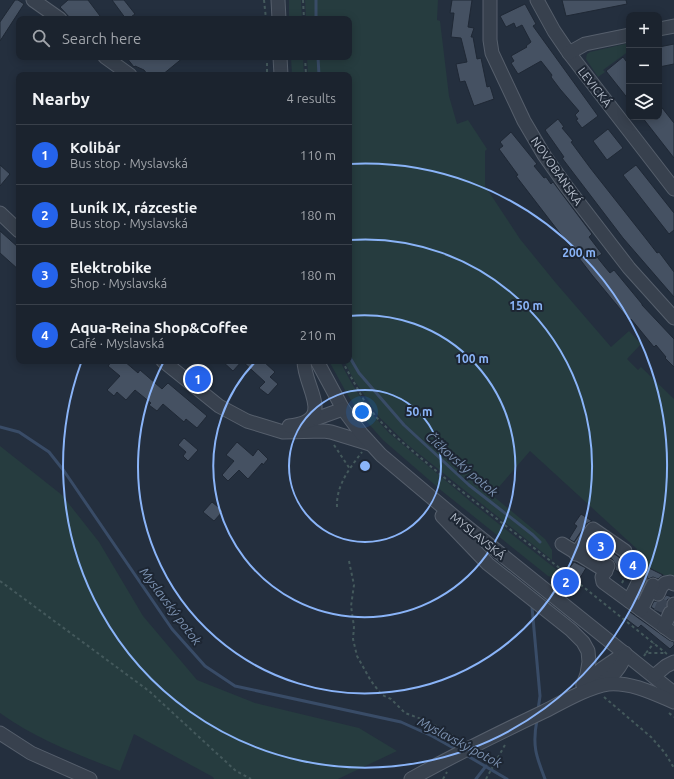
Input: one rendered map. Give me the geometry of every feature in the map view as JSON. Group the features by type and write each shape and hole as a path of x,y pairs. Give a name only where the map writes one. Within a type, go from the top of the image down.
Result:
{"street":[{"path":"33,0 56,16"},
{"path":"278,0 279,16"},
{"name":"NOVOBANSKÁ","path":"490,0 490,40 492,53 533,138 562,180 629,268 674,318"},
{"name":"LEVICKÁ","path":"537,0 554,31 569,53 674,189"},
{"path":"662,28 674,26"},
{"path":"569,53 585,44 626,36"},
{"path":"109,60 126,72"},
{"path":"280,60 281,72"},
{"path":"0,213 16,228"},
{"name":"MYSLAVSKÁ","path":"167,364 219,406 241,418 286,432 324,431 370,444 390,464 674,693"},
{"path":"304,364 316,404 313,415 306,422"},
{"path":"319,364 342,409 370,444"},
{"name":"MYSLAVSKÁ","path":"263,426 284,427 306,422 342,409"},
{"path":"390,464 488,564 581,639 586,646 588,668 593,689"},
{"path":"576,554 593,529 625,551"},
{"path":"562,544 576,554 607,569 602,577 603,581 659,606"},
{"path":"593,689 603,668 625,653"},
{"path":"654,676 672,659"},
{"path":"410,779 546,710 573,697 607,684 628,685 646,690 670,707"},
{"path":"0,733 31,753 90,779"}],"path":[{"path":"264,0 266,16"},
{"path":"303,0 304,16"},
{"path":"267,60 267,72"},
{"path":"305,60 306,72"},
{"path":"344,364 365,402 377,418 395,436 447,480 570,576 672,659"},
{"path":"337,507 337,493 342,481 370,444"},
{"path":"349,561 354,585 351,606 354,626 353,639 357,656 371,681 382,695 391,699 405,713 427,721 472,747"},
{"path":"566,582 570,576"},
{"path":"0,581 149,690 236,771 252,779"},
{"path":"646,653 654,643"},
{"path":"593,689 651,737 665,752 674,768"},
{"path":"670,707 674,717"},
{"path":"486,779 494,764"}],"green space":[{"path":"289,0 301,0 302,16 289,16"},
{"path":"305,0 438,0 437,20 440,21 449,96 457,124 468,120 487,149 485,151 485,186 520,239 611,347 629,331 641,344 627,359 638,370 641,367 674,399 674,580 633,560 637,549 530,451 492,495 545,539 552,550 552,560 408,445 379,417 354,380 346,364 352,364 352,72 308,72 307,60 352,60 352,16 306,16"},
{"path":"626,44 626,53 603,70 605,72 598,77 586,59 587,54"},
{"path":"291,60 303,60 304,72 292,72"},
{"path":"331,364 342,364 350,381 362,399 389,433 471,502 566,577 563,581 548,576 442,491 383,440 360,414"},
{"path":"0,446 62,495 99,542 143,616 197,680 255,703 359,728 397,751 338,779 214,779 213,777 134,734 120,771 43,739 0,713"}],"building":[{"path":"15,0 18,0 24,4 0,41 0,22"},
{"path":"68,0 88,0 100,16 68,16 60,7"},
{"path":"112,0 124,0 135,14 132,16 124,16"},
{"path":"452,0 472,0 468,27 474,28 471,37 473,37 477,59 481,58 487,87 490,86 494,99 474,106 465,81 460,82 456,64 467,62 461,38 451,37 454,13 450,13"},
{"path":"562,0 626,0 627,4 566,16"},
{"path":"525,4 536,24 533,26 598,116 582,128 576,120 578,119 575,115 579,111 560,89 551,77 552,75 541,61 518,74 511,63 514,61 511,56 527,47 526,46 531,42 522,25 516,28 514,23 506,27 500,16"},
{"path":"674,44 674,64 662,66 662,46"},
{"path":"623,57 626,61 626,96 606,71"},
{"path":"128,60 180,60 166,72 146,72 135,66 134,67"},
{"path":"662,108 674,123 674,158 644,120 662,120"},
{"path":"558,119 564,127 562,128 573,141 571,142 591,169 657,253 659,252 674,272 674,297 623,238 562,158 564,157 545,130"},
{"path":"608,129 623,148 607,160 593,141"},
{"path":"511,132 537,164 534,166 551,184 553,182 592,234 589,237 602,254 597,257 610,273 614,270 642,305 674,339 674,367 665,358 666,357 656,345 654,347 631,319 630,321 592,275 516,176 518,175 499,149 503,146 500,142"},
{"path":"0,165 10,174 0,186"},
{"path":"636,165 674,213 674,230 669,234 623,175"},
{"path":"0,231 16,245 16,267 0,253"},
{"path":"110,364 128,364 138,373 140,370 162,389 168,383 207,416 197,428 186,419 184,422 163,404 157,411 149,405 151,403 135,390 126,400 117,392 114,396 107,390 120,376 108,366"},
{"path":"225,364 239,364 233,371"},
{"path":"245,364 266,364 275,372 270,377 278,384 268,395 259,388 265,382"},
{"path":"184,438 198,450 188,461 183,456 186,452 178,445"},
{"path":"237,442 253,456 258,449 268,459 263,465 262,463 248,479 239,470 228,481 222,475 234,461 226,455"},
{"path":"212,502 223,511 214,521 203,512"},
{"path":"581,514 592,521 586,524 574,542 569,539 577,526 574,524"},
{"path":"595,540 620,558 629,558 663,575 658,579 653,577 648,579 646,574 639,571 635,573 632,578 615,570 616,565 612,559 607,558 603,560 588,551"},
{"path":"574,562 586,568 580,578 568,570"},
{"path":"666,595 672,597 667,600 666,606 661,613 651,607 654,601 662,601"},
{"path":"630,612 674,642 674,645 670,649 641,625 638,628 625,618"}],"waterway":[{"name":"Čičkovský potok","path":"316,0 316,16"},
{"name":"Čičkovský potok","path":"318,60 319,72"},
{"name":"Čičkovský potok","path":"352,361 359,373 404,425 469,485 540,542"},
{"name":"Myslavský potok","path":"0,427 19,432 49,452 64,471 172,629 205,666 235,686 401,722 432,736 457,750"},
{"name":"Čičkovský potok","path":"532,607 540,696 538,710"},
{"name":"Čičkovský potok","path":"537,720 535,744 539,764 545,779"},
{"name":"Myslavský potok","path":"466,755 507,779"},
{"path":"476,779 486,766"}],"tunnel":[{"path":"660,612 667,595"}],"place":[{"name":"Kolibár","path":"198,379"},
{"name":"Elektrobike","path":"601,546"},
{"name":"Aqua-Reina Shop&Coffee","path":"633,565"},
{"name":"Luník IX, rázcestie","path":"566,582"}]}
